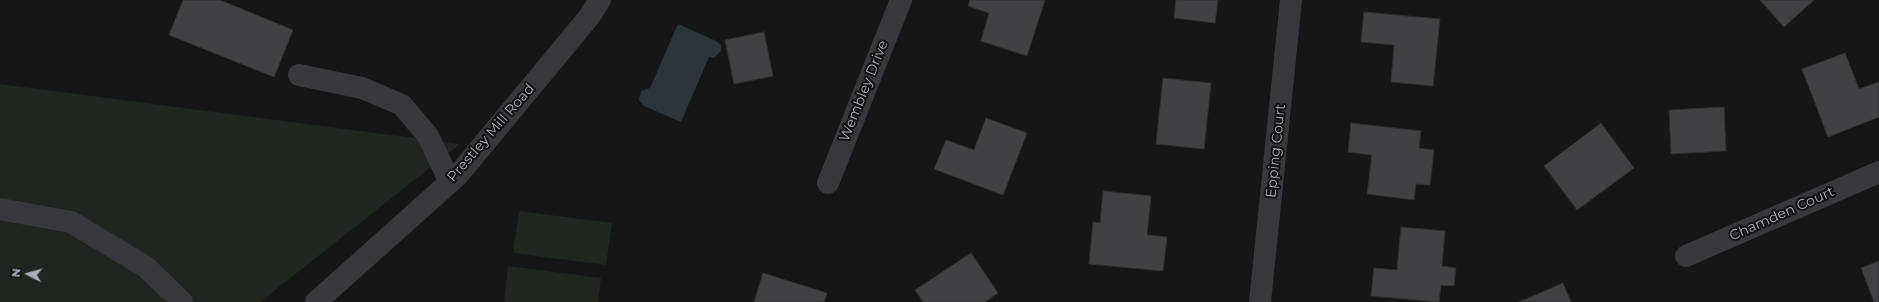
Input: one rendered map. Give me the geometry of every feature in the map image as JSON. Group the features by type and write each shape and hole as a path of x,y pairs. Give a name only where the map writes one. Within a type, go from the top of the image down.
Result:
{"street":[{"name":"Prestley Mill Road","path":"316,302 458,175 589,17 600,0"},
{"name":"Wembley Drive","path":"828,183 901,0"},
{"name":"Epping Court","path":"1260,302 1291,0"},
{"path":"299,75 362,88 402,105 428,136 450,182"},
{"name":"Chamden Court","path":"1686,256 1879,172"},
{"path":"0,209 72,222 146,267 182,302"}],"shaded area":[{"path":"678,24 716,41 721,45 721,51 714,58 709,57 681,122 644,106 639,100 641,91 650,88"},
{"path":"0,84 460,144 260,302 0,302"},
{"path":"519,211 612,223 606,265 513,253"},
{"path":"508,266 601,278 598,302 504,302"}],"building":[{"path":"183,0 220,0 293,30 274,77 169,35"},
{"path":"970,0 1045,0 1027,56 981,41 989,13 968,6"},
{"path":"1176,0 1218,0 1215,23 1174,18"},
{"path":"1760,0 1814,0 1784,27"},
{"path":"1364,12 1440,19 1433,86 1391,82 1394,45 1361,42"},
{"path":"764,32 773,76 734,84 725,40"},
{"path":"1845,53 1859,89 1879,82 1879,117 1828,137 1802,69"},
{"path":"1163,78 1211,83 1204,149 1156,144"},
{"path":"1724,107 1726,151 1671,154 1669,110"},
{"path":"986,118 1027,133 1003,195 934,169 946,140 974,150"},
{"path":"1351,123 1421,131 1419,148 1434,150 1430,185 1416,184 1414,200 1367,194 1372,155 1348,152"},
{"path":"1601,123 1634,168 1577,210 1544,166"},
{"path":"1103,191 1151,196 1147,235 1167,237 1163,271 1089,264 1093,222 1100,223"},
{"path":"1401,227 1445,231 1442,266 1456,268 1454,286 1441,285 1439,302 1371,296 1374,268 1397,270"},
{"path":"971,253 998,293 985,302 923,302 915,290"},
{"path":"1879,261 1879,302 1874,302 1861,268"},
{"path":"763,273 827,293 824,302 754,302"},
{"path":"1563,283 1571,302 1519,302"}]}
